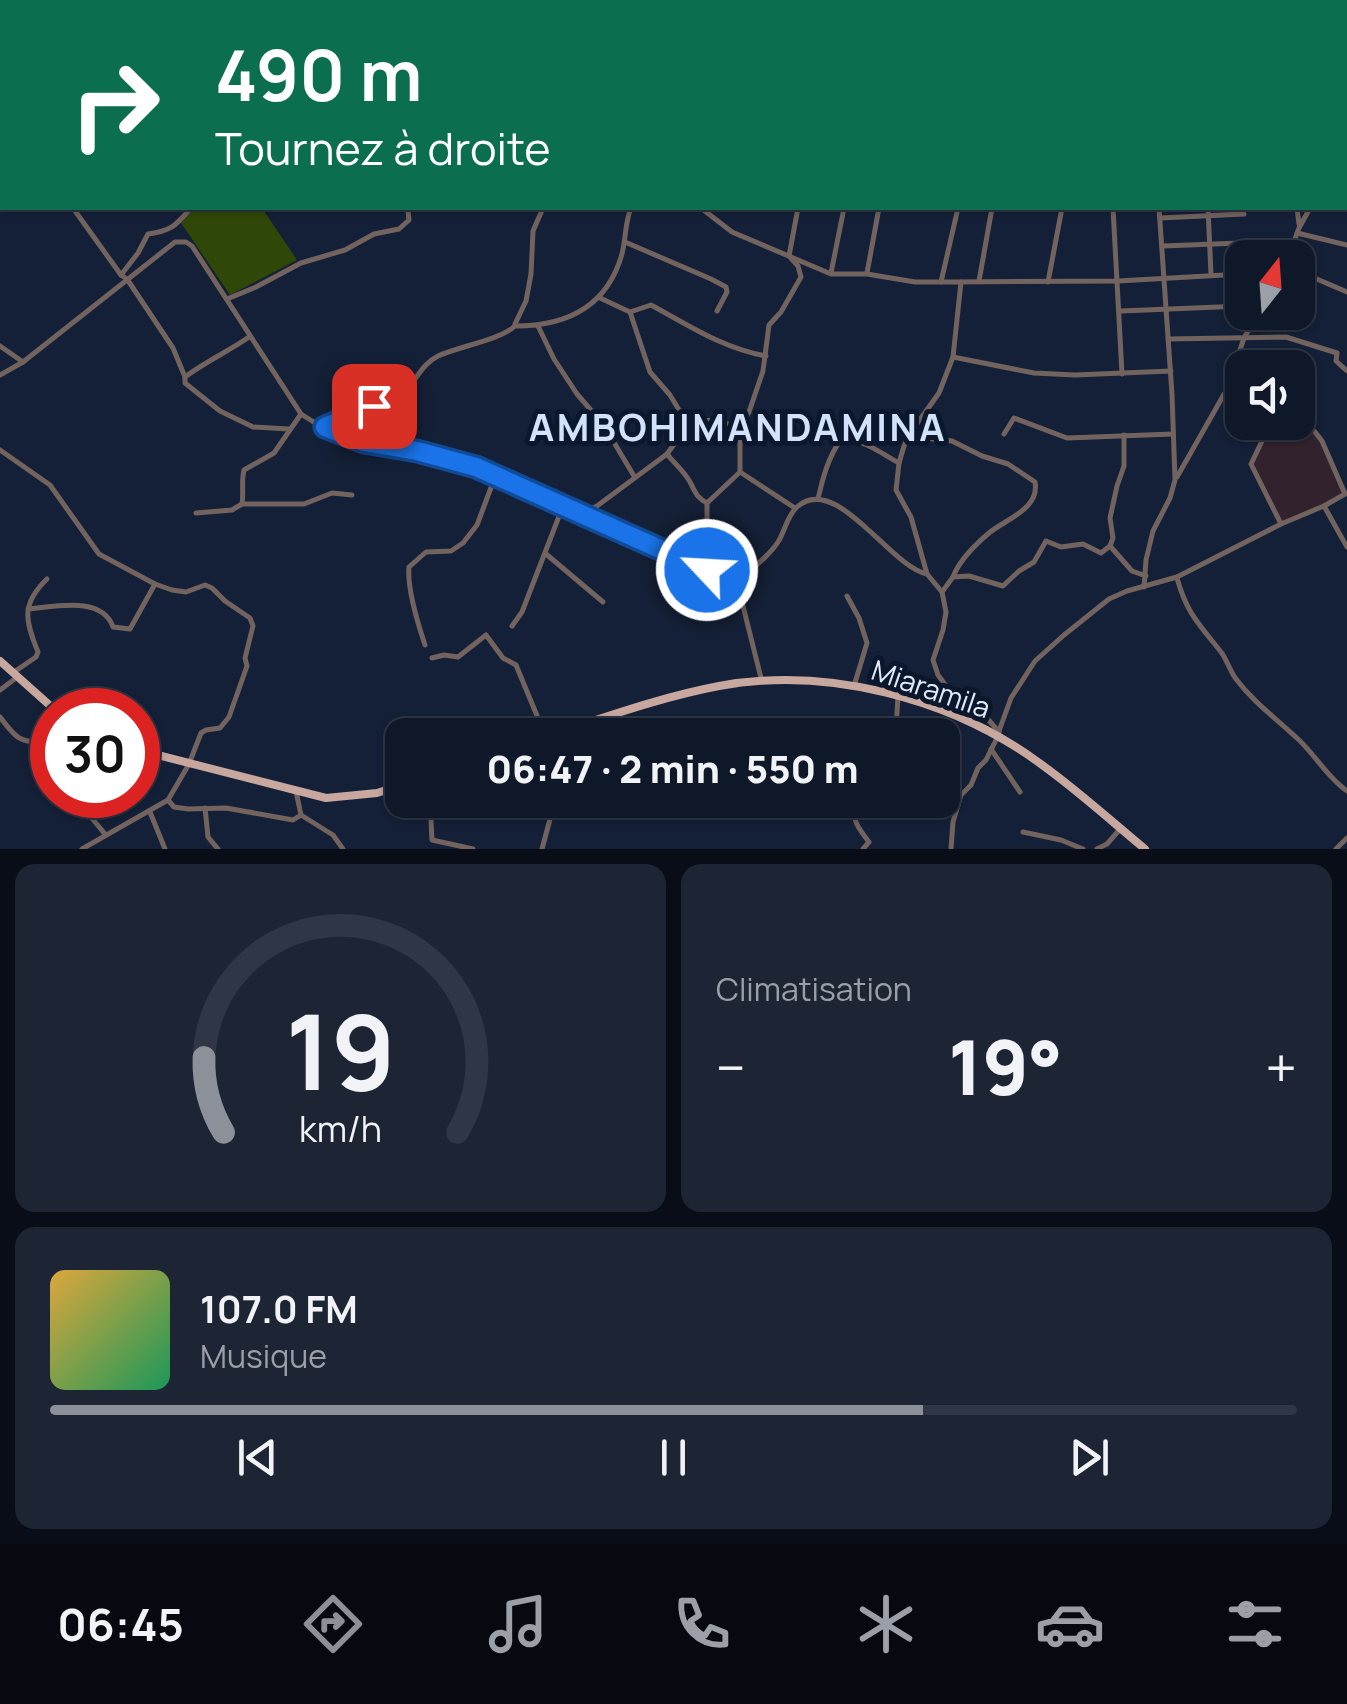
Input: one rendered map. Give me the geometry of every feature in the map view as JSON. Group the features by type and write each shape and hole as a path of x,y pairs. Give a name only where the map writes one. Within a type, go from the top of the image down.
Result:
{"main road":[{"path":"0,661 30,689"},
{"name":"Miaramila","path":"602,718 722,686 762,683 835,682 898,696 943,710 998,735 1039,762 1145,849"},
{"path":"160,756 326,798 385,790"}],"street":[{"path":"74,210 173,348 185,384 230,416 253,426 288,428"},
{"path":"124,277 148,234 164,232 178,224 189,210"},
{"path":"227,299 301,263 404,226 409,220 407,210"},
{"path":"325,427 404,391 427,363 440,356 506,334 526,300 532,274 533,231 542,210"},
{"path":"514,326 538,326 570,318 600,298 615,275 630,210"},
{"path":"704,210 732,232 830,274 867,274 915,282 1118,281 1225,275"},
{"path":"788,256 798,210"},
{"path":"830,274 844,210"},
{"path":"867,274 880,210"},
{"path":"941,282 958,210"},
{"path":"979,281 992,210"},
{"path":"1048,282 1062,210"},
{"path":"1113,210 1122,374"},
{"path":"1159,210 1175,480"},
{"path":"1297,210 1298,231"},
{"path":"1295,240 1309,210"},
{"path":"1160,218 1208,211 1244,214"},
{"path":"1208,211 1211,276"},
{"path":"1298,231 1347,245"},
{"path":"0,375 23,362 124,277 181,241 192,246 301,414 364,442 476,467 707,570 732,586 741,598 762,683"},
{"path":"625,242 726,288 717,311"},
{"path":"1163,246 1225,244"},
{"path":"707,570 707,503 740,472 740,429 766,356 768,325 781,312 801,277 798,266 788,256"},
{"path":"1315,278 1347,292"},
{"path":"960,282 953,357 939,393 911,432 899,463 896,490 911,517 927,574 942,592 946,612 933,660 938,675 949,690 986,717 998,735"},
{"path":"600,298 630,312 651,305 720,343 766,356"},
{"path":"1120,311 1225,307"},
{"path":"630,312 650,372 670,394 688,425"},
{"path":"538,326 554,359 577,394 604,424 634,476"},
{"path":"1144,587 1153,531 1175,480 1227,389 1249,330"},
{"path":"185,377 250,336"},
{"path":"1168,338 1286,337 1336,353 1336,361 1347,371"},
{"path":"0,346 23,362"},
{"path":"953,357 1034,374 1171,372"},
{"path":"242,504 244,470 274,453 301,414"},
{"path":"1004,434 1014,418 1067,438 1173,434"},
{"path":"583,513 667,454 688,425 717,420 740,429"},
{"path":"911,432 924,438 952,441 1008,464 1035,482 1036,490 1026,509 984,538 957,566 942,592"},
{"path":"951,849 961,795 986,760 1012,698 1035,661 1109,599 1177,578 1346,493 1315,432"},
{"path":"953,577 968,576 1003,586 1034,562 1046,541 1061,547 1083,544 1101,553 1110,546 1110,518 1124,466 1124,435"},
{"path":"818,500 825,468 841,439 856,441 899,463"},
{"path":"1262,440 1250,464 1281,524"},
{"path":"0,450 50,486 99,554 155,584 186,592 205,586 212,588 250,618 253,626 245,658 247,666 229,717 220,728 201,733 189,764 168,800 160,805"},
{"path":"667,454 700,500 707,503"},
{"path":"740,472 795,508"},
{"path":"425,645 416,621 409,567 426,552 451,551 463,542 477,525 495,477"},
{"path":"196,513 232,510 242,504 304,504 332,493 352,496"},
{"path":"732,586 778,543 795,508 818,500 832,502 915,572 927,574"},
{"path":"512,626 522,612 563,506"},
{"path":"1324,506 1347,547"},
{"path":"1110,546 1132,571 1146,576"},
{"path":"546,554 603,602"},
{"path":"1177,578 1187,610 1224,655 1233,675 1256,703 1318,759 1332,781 1347,791"},
{"path":"0,690 38,652 28,622 28,603 47,579"},
{"path":"28,609 76,605 106,616 113,627 130,630 155,584"},
{"path":"847,596 867,644 854,686"},
{"path":"432,658 444,654 458,657 486,636 503,658 516,665 540,718"},
{"path":"897,718 898,696"},
{"path":"0,718 16,737 30,742"},
{"path":"991,749 1020,792"},
{"path":"296,791 300,815 333,835 346,849"},
{"path":"168,800 174,807 188,809 226,808 294,820 300,815"},
{"path":"205,808 208,837 218,849"},
{"path":"92,818 106,834"},
{"path":"82,849 138,818"},
{"path":"152,818 165,849"},
{"path":"431,818 432,840 473,849"},
{"path":"542,849 550,818"},
{"path":"854,818 869,842 864,849"},
{"path":"1097,849 1121,828"},
{"path":"1023,832 1083,849"},
{"path":"1336,849 1347,838"}],"shaded area":[{"path":"1315,432 1345,494 1281,524 1251,464 1261,440 1315,440"}],"green space":[{"path":"193,210 263,210 297,260 230,295 181,223"}],"district":[{"name":"AMBOHIMANDAMINA","path":"738,428"}],"route":[{"path":"374,406 325,427 364,442 476,467 707,570"}]}
